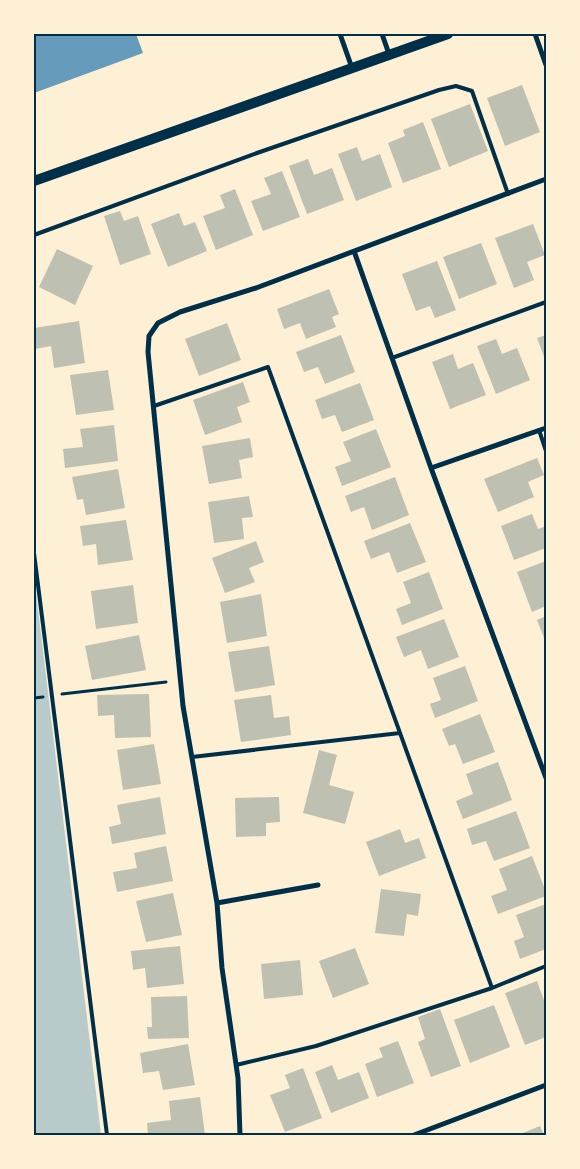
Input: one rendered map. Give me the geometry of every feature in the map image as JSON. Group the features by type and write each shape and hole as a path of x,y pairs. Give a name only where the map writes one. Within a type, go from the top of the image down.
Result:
{"main road":[{"path":"34,181 448,34"}],"street":[{"path":"340,34 352,68"},
{"path":"382,34 390,55"},
{"path":"535,34 546,65"},
{"path":"240,1135 236,1066 222,968 217,903 183,706 148,352 149,336 158,323 180,312 256,288 546,179"},
{"path":"354,251 431,468 546,778"},
{"path":"431,468 546,428"},
{"path":"217,903 318,885"},
{"path":"414,1135 546,1084"}],"lane":[{"path":"34,235 257,153 439,90 456,86 472,91 508,194"},
{"path":"392,358 546,302"},
{"path":"154,406 268,367 492,988"},
{"path":"539,430 546,451"},
{"path":"34,553 107,1135"},
{"path":"192,757 400,733"},
{"path":"236,1066 316,1046 492,988 546,966"}],"path":[{"path":"34,698 166,682"}],"shaded area":[{"path":"34,576 101,1135 34,1135"}],"water":[{"path":"34,34 136,34 143,53 34,93"}],"building":[{"path":"522,85 540,132 505,146 487,98"},
{"path":"470,104 488,151 449,167 431,119"},
{"path":"423,122 441,169 403,183 388,143 405,136 403,130"},
{"path":"357,147 362,161 380,154 392,187 356,201 338,154"},
{"path":"308,159 314,175 332,168 344,200 307,214 289,166"},
{"path":"282,171 300,217 263,231 251,201 271,194 264,178"},
{"path":"235,189 253,235 216,250 203,216 225,208 220,195"},
{"path":"120,211 124,221 138,216 151,254 120,265 104,216"},
{"path":"179,213 184,226 195,222 207,251 168,267 151,224"},
{"path":"533,224 545,255 527,262 534,280 514,288 495,238"},
{"path":"481,243 497,284 459,299 443,257"},
{"path":"57,249 93,266 75,305 39,287"},
{"path":"437,261 456,310 435,318 430,306 416,311 402,274"},
{"path":"329,289 339,314 332,317 336,327 306,339 300,323 284,329 277,309"},
{"path":"79,321 85,363 54,368 51,346 35,349 34,328"},
{"path":"227,323 241,360 199,376 185,339"},
{"path":"341,335 355,372 325,384 318,367 304,372 296,352"},
{"path":"546,335 546,362 537,338"},
{"path":"496,339 502,354 517,348 530,380 496,394 477,346"},
{"path":"453,354 458,369 473,363 486,395 450,409 432,362"},
{"path":"108,370 114,410 76,415 70,375"},
{"path":"243,382 250,402 237,407 242,422 205,435 193,400"},
{"path":"360,383 374,420 342,432 335,415 322,419 315,400"},
{"path":"114,425 118,461 65,468 63,449 83,447 80,429"},
{"path":"376,429 391,467 342,486 335,467 351,461 343,442"},
{"path":"250,438 253,457 239,460 242,478 209,484 202,446"},
{"path":"537,458 544,475 528,482 534,497 498,512 484,479"},
{"path":"118,469 125,508 86,515 83,499 77,500 72,477"},
{"path":"395,477 409,515 372,530 364,507 351,512 345,496"},
{"path":"249,496 253,517 242,518 244,539 214,543 208,502"},
{"path":"532,514 538,529 546,526 546,548 514,560 501,526"},
{"path":"126,520 133,560 98,565 96,544 83,546 80,526"},
{"path":"410,523 426,562 397,573 389,552 371,559 364,541"},
{"path":"256,541 264,562 249,568 255,582 225,593 212,558"},
{"path":"546,561 546,606 532,612 517,572"},
{"path":"429,572 443,609 402,625 396,609 411,603 403,582"},
{"path":"133,585 138,623 96,629 91,591"},
{"path":"261,594 267,636 227,643 220,602"},
{"path":"546,616 546,643 537,620"},
{"path":"444,619 459,657 428,669 421,650 404,657 396,637"},
{"path":"139,635 146,670 92,680 85,646"},
{"path":"269,646 275,685 235,692 228,652"},
{"path":"465,666 478,701 435,718 430,704 441,700 433,678"},
{"path":"149,694 151,737 115,738 114,715 98,716 97,695"},
{"path":"271,695 274,718 289,716 291,735 241,742 234,700"},
{"path":"480,714 495,752 463,764 455,744 449,746 442,729"},
{"path":"154,744 161,784 123,790 117,750"},
{"path":"319,750 337,755 329,785 354,792 345,824 303,813"},
{"path":"498,762 512,800 463,819 456,801 473,794 466,774"},
{"path":"160,797 166,834 112,844 109,827 121,824 117,805"},
{"path":"279,797 280,822 266,823 266,836 236,837 235,798"},
{"path":"516,811 530,848 494,861 486,841 472,845 467,829"},
{"path":"400,829 405,843 419,838 426,858 379,876 366,842"},
{"path":"166,846 173,881 117,892 113,872 137,868 134,853"},
{"path":"532,856 546,896 498,914 491,896 507,890 499,869"},
{"path":"381,889 421,894 418,916 407,914 404,936 375,933"},
{"path":"173,893 182,935 146,942 136,901"},
{"path":"546,904 546,949 520,959 514,941 524,937 516,915"},
{"path":"180,946 184,984 147,988 145,968 133,970 131,951"},
{"path":"355,948 369,984 333,998 319,961"},
{"path":"300,960 303,995 264,999 261,964"},
{"path":"537,981 546,1006 546,1037 525,1045 505,993"},
{"path":"187,996 189,1038 148,1039 147,1027 152,1027 151,997"},
{"path":"494,1005 510,1047 470,1063 454,1020"},
{"path":"440,1009 461,1066 431,1077 418,1042 425,1039 418,1017"},
{"path":"398,1041 414,1083 377,1097 365,1064 383,1057 379,1048"},
{"path":"188,1044 195,1085 163,1090 159,1071 143,1073 140,1053"},
{"path":"332,1065 338,1080 359,1072 369,1098 331,1113 315,1072"},
{"path":"303,1068 322,1118 285,1132 270,1095 290,1088 285,1075"},
{"path":"200,1097 205,1135 148,1135 147,1123 171,1120 169,1101"},
{"path":"540,1126 544,1135 518,1135"}]}
